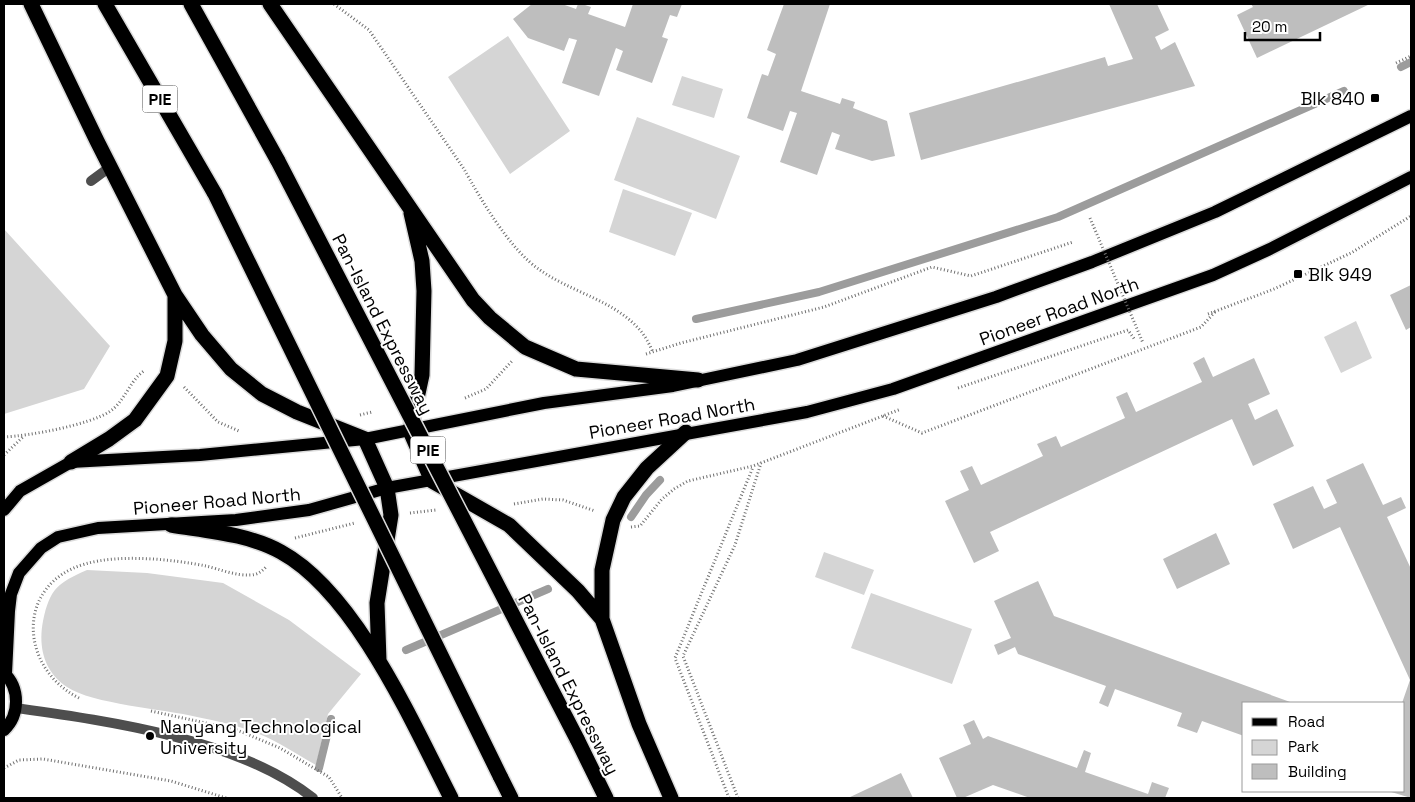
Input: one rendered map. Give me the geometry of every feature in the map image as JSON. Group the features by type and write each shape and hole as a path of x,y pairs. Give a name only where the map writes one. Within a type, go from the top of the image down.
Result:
{"highway":[{"path":"31,4 110,168 175,295 202,335 231,369 262,394 297,412 366,439 387,488 391,515 378,603 379,660"},
{"name":"PIE","path":"105,4 215,194 511,798"},
{"name":"Pan-Island Expressway","path":"191,4 278,162 577,738 606,798"},
{"path":"270,4 409,204 473,300 490,318 525,347 576,368 698,380"},
{"path":"409,204 422,261 424,291 422,375 410,431 432,481 508,525 578,590 602,619"},
{"path":"71,462 109,440 135,420 167,376 175,341 175,295"},
{"path":"671,798 639,724 602,619 602,570 613,520 624,497 647,468 686,432"},
{"path":"171,525 239,537 280,551 305,568 338,602 379,660 451,798"}],"main road":[{"name":"Pioneer Road North","path":"4,510 20,491 71,462 200,455 366,439 544,403 673,386 797,360 996,297 1083,266 1215,212 1411,116"},
{"name":"Pioneer Road North","path":"5,673 11,594 19,573 40,548 58,537 98,528 236,520 309,510 387,488 686,432 807,412 893,389 1212,275 1270,249 1411,177"},
{"path":"4,730 9,725 16,708 16,696 5,673"}],"street":[{"path":"91,181 110,168"},
{"path":"16,708 174,737 238,756 262,766 299,787 312,798"}],"path":[{"path":"334,4 369,30 464,169 477,194 526,260 560,282 623,314 640,330 653,352"},
{"path":"1396,63 1411,56"},
{"path":"1208,314 1274,289 1351,253 1411,216"},
{"path":"1090,218 1143,343"},
{"path":"639,354 653,352 681,342 824,307 932,267 971,276 1073,242"},
{"path":"882,416 922,433 1201,327 1215,312"},
{"path":"953,390 1128,330 1135,340"},
{"path":"459,400 486,389 525,347"},
{"path":"729,798 675,658 753,466 907,406"},
{"path":"356,416 372,412"},
{"path":"4,455 25,436"},
{"path":"738,798 684,656 735,545 761,463"},
{"path":"4,768 19,760 43,760 171,781 226,798"}],"green space":[{"path":"508,36 570,131 510,174 448,77"},
{"path":"682,76 723,89 714,118 672,105"},
{"path":"637,117 740,156 716,219 614,180"},
{"path":"623,189 692,213 675,256 609,232"},
{"path":"4,229 110,346 84,389 4,414"},
{"path":"1356,321 1372,358 1341,373 1324,337"},
{"path":"824,552 874,570 864,595 815,577"},
{"path":"87,570 147,573 223,583 289,620 361,674 328,714 316,765 274,741 244,729 183,714 93,698 78,693 59,681 44,658 41,640 43,621 49,601 57,588 62,583"},
{"path":"871,593 972,629 952,684 851,648"}],"building":[{"path":"532,4 562,4 576,9 578,4 582,4 591,7 588,14 625,27 633,4 682,4 677,17 670,15 662,37 668,39 652,83 616,70 623,51 616,48 599,96 562,83 577,40 569,38 564,51 528,38 513,19"},
{"path":"784,4 830,4 801,91 840,104 842,98 855,102 853,108 887,121 895,156 872,161 835,149 840,135 832,132 817,175 780,162 797,113 790,111 783,131 747,118 762,74 768,76 776,54 767,50"},
{"path":"1109,4 1157,4 1169,30 1155,37 1161,50 1175,42 1195,86 921,160 909,113 1105,57 1108,66 1133,59"},
{"path":"1251,4 1370,4 1257,58 1237,15 1253,7"},
{"path":"1411,285 1411,327 1406,330 1390,295"},
{"path":"1204,357 1213,377 1254,358 1270,394 1248,404 1255,420 1277,409 1294,446 1253,466 1232,419 990,532 999,551 974,563 945,501 969,490 960,471 972,466 981,485 1043,456 1037,444 1056,436 1061,447 1125,418 1116,397 1127,392 1136,412 1202,382 1193,363"},
{"path":"1363,463 1383,505 1401,497 1406,508 1387,517 1411,569 1411,798 1391,792 1405,792 1405,702 1402,702 1410,680 1340,527 1293,549 1273,504 1313,486 1324,509 1337,503 1326,480"},
{"path":"1216,533 1230,564 1177,589 1163,559"},
{"path":"1038,581 1054,616 1290,702 1242,702 1242,735 1202,721 1197,733 1177,726 1182,713 1115,689 1108,707 1099,703 1106,686 1018,654 1015,647 998,655 994,645 1011,638 994,601"},
{"path":"974,720 983,739 988,736 1077,768 1084,750 1091,753 1085,772 1148,794 1152,782 1169,788 1165,798 1030,798 993,785 963,798 957,798 939,758 971,744 963,725"},
{"path":"901,773 913,798 848,798"}],"waterway":[{"path":"1401,67 1411,62"},
{"path":"696,319 819,292 1058,217 1344,91"},
{"path":"631,517 646,495 660,480"},
{"path":"406,650 548,589"},
{"path":"319,768 331,719"}],"place":[{"name":"Blk 840","path":"1375,98"},
{"name":"Blk 949","path":"1298,274"},
{"name":"Nanyang Technological University","path":"150,736"}]}
